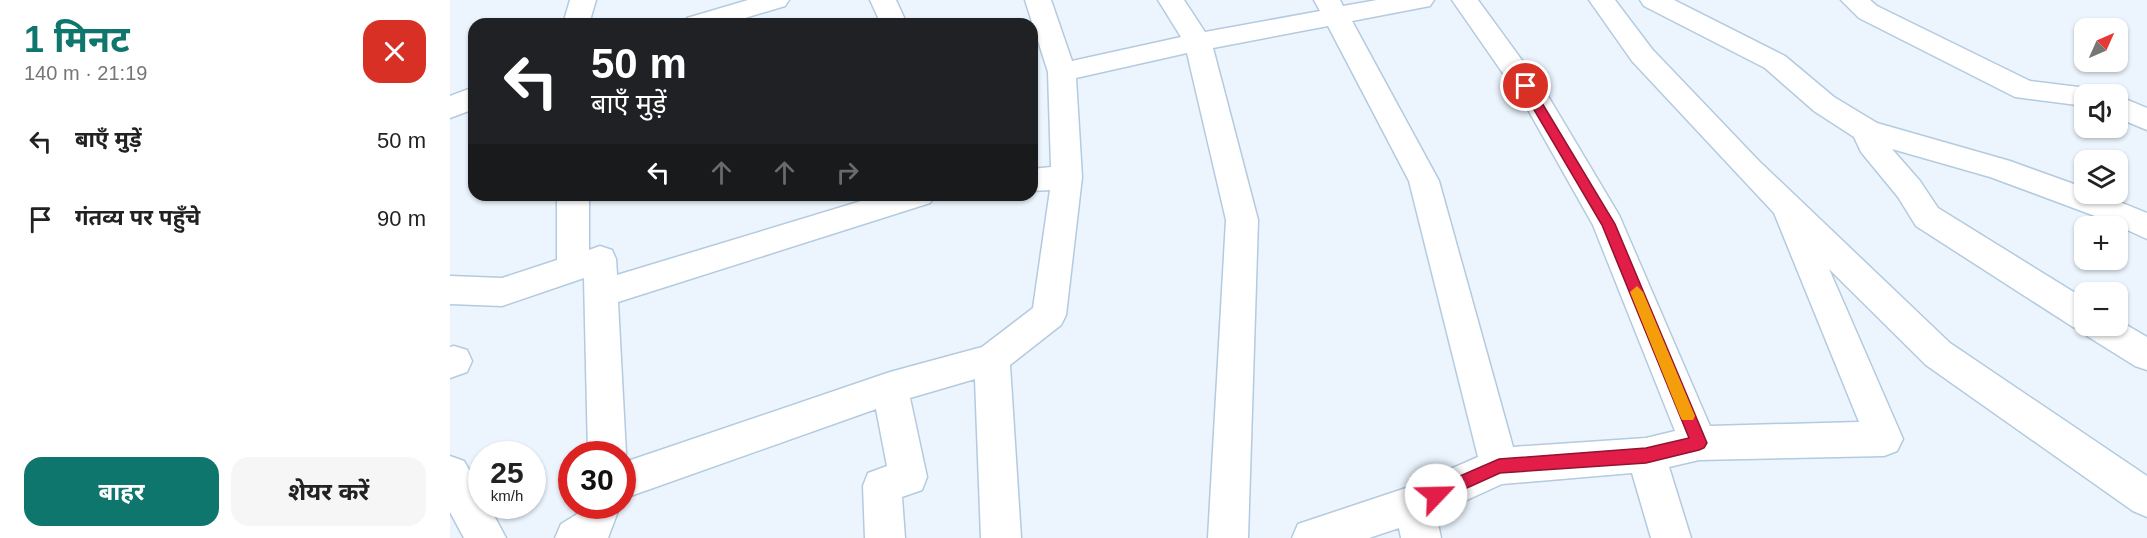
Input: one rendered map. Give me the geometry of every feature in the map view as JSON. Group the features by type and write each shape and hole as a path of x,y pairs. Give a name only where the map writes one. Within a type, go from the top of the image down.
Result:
{"street":[{"path":"578,18 583,0"},
{"path":"716,18 776,0"},
{"path":"883,0 891,18"},
{"path":"636,476 890,388 992,359 1049,315 1067,177 1062,72 1038,0"},
{"path":"1171,0 1198,42 1242,220 1228,538"},
{"path":"1062,72 1198,42 1332,8 1422,0"},
{"path":"1466,0 1538,104 1608,224 1699,443"},
{"path":"1602,0 1642,55 1787,207 1938,354 2147,498"},
{"path":"1653,0 1775,62 1824,104 1867,131 1999,169 2114,212 2147,227"},
{"path":"1854,0 1869,12 2025,90 2074,95"},
{"path":"1332,8 1424,181 1499,466"},
{"path":"450,108 468,100"},
{"path":"2128,111 2147,120"},
{"path":"1867,131 1871,144 1909,189 1927,217 2074,310"},
{"path":"1038,179 1067,177"},
{"path":"573,201 573,268"},
{"path":"601,294 900,201"},
{"path":"1312,538 1418,521 1499,466 1646,455 1699,443 1884,439 1787,207"},
{"path":"450,290 502,292 600,259 607,441"},
{"path":"2116,336 2147,355"},
{"path":"992,359 1001,538"},
{"path":"885,538 882,486 908,477 890,388"},
{"path":"1646,455 1671,538"},
{"path":"450,474 486,538"}],"slow traffic":[{"path":"1637,292 1687,416"}],"route":[{"path":"1436,495 1499,466 1646,455 1699,443 1608,224 1526,86"}]}
